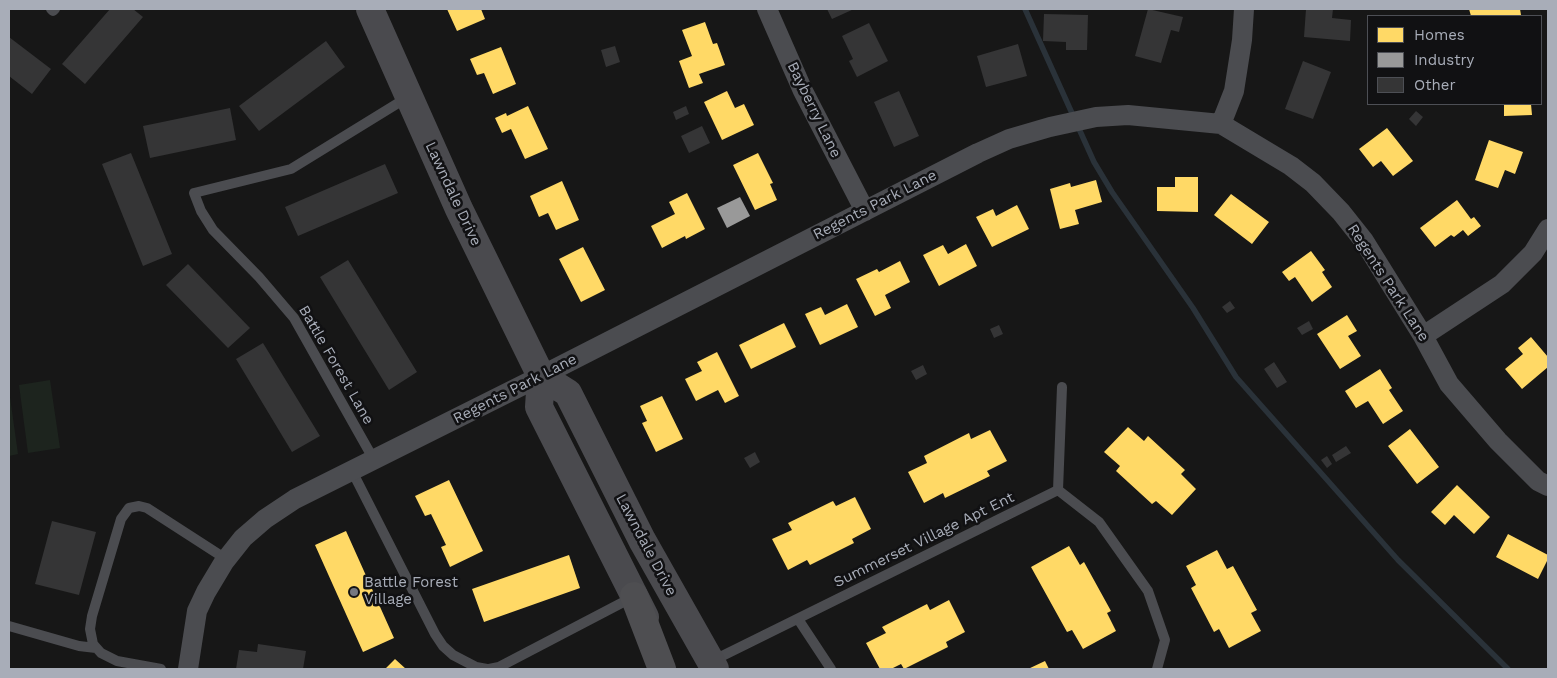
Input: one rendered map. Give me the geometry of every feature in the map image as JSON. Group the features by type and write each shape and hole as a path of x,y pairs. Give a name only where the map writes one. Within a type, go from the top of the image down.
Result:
{"highway":[{"path":"634,596 662,669"}],"main road":[{"name":"Lawndale Drive","path":"370,9 459,209 541,376 539,407 671,669"},
{"name":"Lawndale Drive","path":"541,376 568,393 642,540 713,666"}],"street":[{"name":"Bayberry Lane","path":"767,9 803,91 864,211"},
{"path":"1221,124 1234,91 1242,40 1244,9"},
{"name":"Regents Park Lane","path":"188,669 197,611 206,592 226,560 243,538 265,519 295,499 978,153 1009,139 1050,127 1096,117 1128,115 1221,124 1291,166 1313,183 1341,212 1364,241 1423,336 1449,384 1504,448 1538,481 1548,486"},
{"path":"1423,336 1502,284 1533,253 1548,230"}],"lane":[{"path":"51,9 55,9"},
{"name":"Battle Forest Lane","path":"374,460 294,318 259,277 212,230 201,211 194,193 291,169 409,97"},
{"path":"1062,387 1058,490 1099,522 1148,591 1165,640 1157,669"},
{"path":"352,471 435,634 443,646 476,667 488,669 499,667 634,596"},
{"name":"Summerset Village Apt Ent","path":"713,666 798,619 1058,490"},
{"path":"161,669 117,661 101,653 93,644 90,629 92,616 121,519 129,508 139,506 154,512 226,560"},
{"path":"798,619 831,669"},
{"path":"9,626 79,646 96,648"}],"shaded area":[{"path":"50,380 60,448 28,453 19,385"},
{"path":"9,390 18,454 9,456"}],"building: Homes":[{"path":"447,9 481,9 485,19 457,31"},
{"path":"1469,9 1520,9 1521,15 1471,15"},
{"path":"705,22 713,44 717,43 725,65 699,74 703,83 689,88 679,61 692,56 682,30"},
{"path":"501,47 516,84 493,94 484,73 477,75 470,59"},
{"path":"727,91 735,108 744,104 754,125 722,140 704,102"},
{"path":"1504,105 1531,105 1532,115 1504,116"},
{"path":"528,106 548,149 525,159 511,129 502,133 495,118 506,113 507,116"},
{"path":"1387,128 1413,161 1393,176 1381,161 1373,167 1359,149"},
{"path":"1489,140 1523,152 1515,174 1505,170 1498,188 1475,180"},
{"path":"758,153 773,183 770,184 777,200 755,210 733,165"},
{"path":"1175,177 1198,177 1198,212 1157,211 1157,187 1175,187"},
{"path":"1096,180 1102,202 1075,210 1079,224 1060,229 1050,189 1070,183 1071,187"},
{"path":"562,181 579,220 556,230 548,213 539,217 530,196"},
{"path":"687,193 705,229 686,239 685,236 662,248 651,226 675,214 669,202"},
{"path":"1231,194 1269,222 1252,244 1214,215"},
{"path":"1457,200 1471,219 1474,217 1481,226 1468,236 1463,230 1454,237 1451,235 1435,247 1420,228"},
{"path":"1017,205 1029,229 992,247 976,217 993,209 996,216"},
{"path":"966,244 977,266 939,286 923,255 943,245 948,254"},
{"path":"583,247 605,290 581,302 559,259"},
{"path":"1311,251 1325,270 1322,272 1332,287 1312,302 1295,277 1289,281 1282,272"},
{"path":"900,261 910,282 885,295 891,308 875,316 856,279 877,269 879,272"},
{"path":"847,304 858,327 820,345 805,314 821,307 825,315"},
{"path":"1347,315 1357,331 1348,336 1361,356 1340,369 1317,334"},
{"path":"784,323 796,347 751,369 739,345"},
{"path":"1531,337 1548,357 1548,367 1522,389 1505,369 1523,354 1518,348"},
{"path":"717,352 739,396 725,403 718,390 696,401 685,379 702,371 697,362"},
{"path":"1380,369 1392,388 1389,390 1403,411 1383,424 1368,401 1356,408 1345,391"},
{"path":"662,396 683,439 656,452 642,423 647,421 640,406"},
{"path":"1128,427 1144,441 1148,436 1185,470 1181,474 1196,489 1172,515 1156,501 1152,504 1116,471 1120,466 1104,452"},
{"path":"1410,429 1439,467 1417,484 1388,446"},
{"path":"990,430 1007,461 987,471 990,476 945,498 943,493 924,503 908,472 927,463 924,456 969,433 971,439"},
{"name":"Battle Forest Village","path":"449,480 483,551 450,567 441,547 446,545 431,514 425,516 415,496"},
{"path":"1457,485 1490,517 1474,534 1454,515 1445,525 1431,512"},
{"path":"855,497 871,529 852,539 854,543 810,565 807,560 788,570 772,539 792,530 788,523 833,501 836,506"},
{"name":"Battle Forest Village","path":"346,531 394,638 363,652 315,545"},
{"path":"1508,534 1548,555 1548,559 1538,579 1496,557"},
{"path":"1069,546 1080,565 1084,562 1111,611 1107,613 1116,631 1083,649 1072,630 1067,632 1031,567"},
{"path":"1217,550 1227,569 1233,566 1257,610 1251,613 1261,631 1229,648 1219,629 1214,632 1191,588 1196,585 1186,566"},
{"name":"Battle Forest Village","path":"569,555 580,588 484,622 472,589"},
{"path":"949,600 965,632 946,642 948,647 904,669 901,664 891,669 880,669 866,643 886,633 882,627 927,604 930,610"},
{"path":"395,659 406,669 385,669"},
{"path":"1045,661 1049,669 1028,669"}],"building: Industry":[{"path":"740,197 750,216 727,228 717,208"}],"building: Other":[{"path":"110,9 133,9 143,17 85,84 62,64"},
{"path":"827,9 854,9 832,19"},
{"path":"1148,9 1183,17 1179,32 1171,30 1161,63 1135,56"},
{"path":"1306,9 1333,9 1332,18 1351,20 1350,41 1304,37"},
{"path":"1044,14 1088,15 1087,50 1066,50 1066,42 1043,41"},
{"path":"869,23 888,61 857,77 849,61 853,59 842,36"},
{"path":"9,37 51,69 32,94 9,76"},
{"path":"326,41 345,67 259,131 239,106"},
{"path":"1018,44 1027,76 986,87 977,56"},
{"path":"615,46 620,62 606,67 601,50"},
{"path":"1303,61 1331,72 1313,119 1285,109"},
{"path":"899,91 919,136 894,147 874,102"},
{"path":"686,106 689,114 676,120 673,112"},
{"path":"230,108 236,140 150,158 143,126"},
{"path":"1416,111 1423,117 1416,126 1409,119"},
{"path":"702,126 710,143 689,153 681,136"},
{"path":"131,153 172,254 143,266 102,164"},
{"path":"385,164 398,193 298,236 285,207"},
{"path":"348,260 417,372 389,390 320,277"},
{"path":"188,264 250,328 228,348 166,285"},
{"path":"1230,301 1235,308 1227,313 1222,307"},
{"path":"1309,321 1313,329 1302,335 1297,328"},
{"path":"999,325 1003,334 994,338 990,329"},
{"path":"263,343 320,436 292,452 236,359"},
{"path":"1274,362 1287,382 1277,388 1264,369"},
{"path":"923,365 927,374 916,380 911,371"},
{"path":"1346,446 1351,453 1336,462 1332,455"},
{"path":"755,452 760,462 750,468 744,458"},
{"path":"1327,456 1332,464 1327,468 1321,460"},
{"path":"52,521 96,532 79,595 35,584"},
{"path":"258,644 306,651 303,669 236,669 239,650 257,652"}],"waterway":[{"path":"1025,9 1094,162 1112,192 1193,308 1236,377 1398,560 1508,669"}],"place":[{"name":"Battle Forest Village","path":"354,592"}]}
